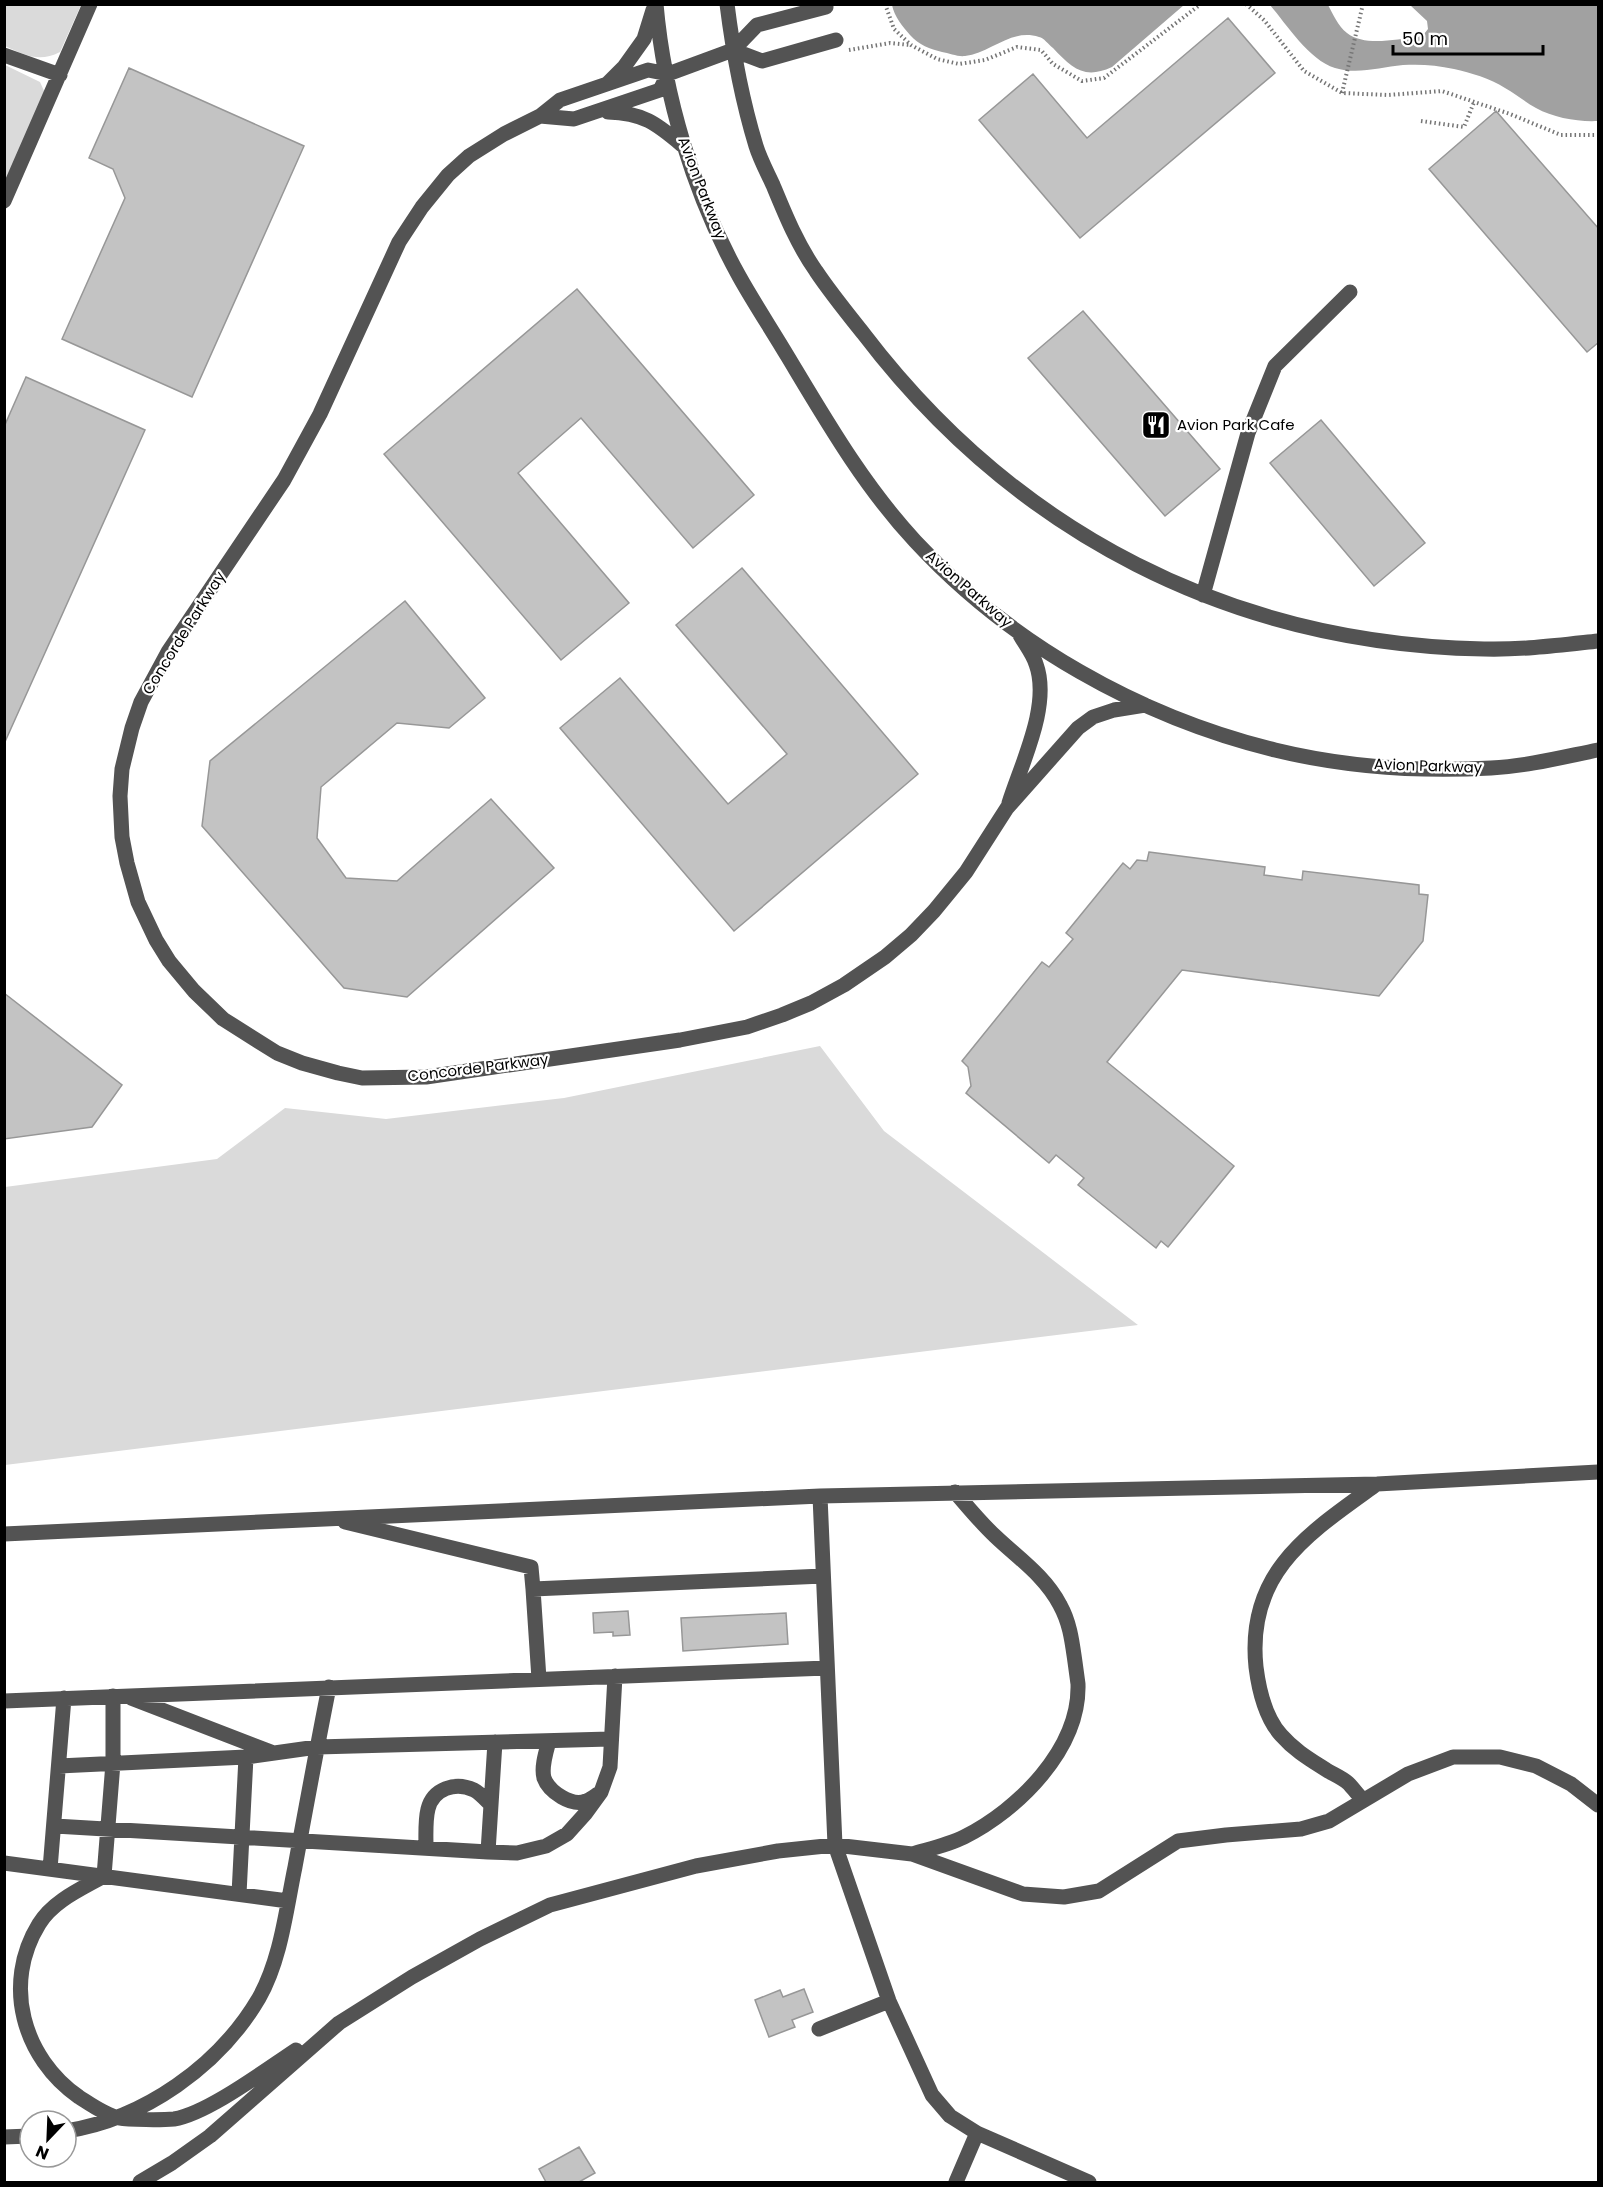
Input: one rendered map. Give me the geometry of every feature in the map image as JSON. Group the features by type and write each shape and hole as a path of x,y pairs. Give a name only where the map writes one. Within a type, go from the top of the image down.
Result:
{"street":[{"path":"4,201 90,4"},
{"path":"604,87 624,67 644,39 655,4"},
{"name":"Avion Parkway","path":"655,4 682,145 708,210 738,274 843,448 877,496 915,541 949,575 1018,632 1080,672 1160,712 1241,741 1277,751 1336,762 1434,769 1494,768 1542,762 1599,750"},
{"path":"727,4 733,50 756,147 794,234 815,270 882,359 919,402 960,443 1050,514 1098,545 1149,572 1257,615 1314,630 1418,646 1487,649 1546,647 1599,640"},
{"path":"733,50 757,25 825,7"},
{"path":"733,50 762,61 838,46"},
{"name":"Concorde Parkway","path":"733,50 668,75 648,70 604,87 560,100 540,116 504,134 470,156 448,175 422,207 399,242 320,414 284,480 168,652 141,702 132,728 122,769 120,796 122,837 138,902 169,961 194,991 244,1034 302,1063 362,1078 426,1077 680,1040 747,1027 782,1016 844,985 885,957 911,935 939,906 966,872 1007,808 1078,728 1093,717 1114,710 1145,705"},
{"path":"4,55 60,75"},
{"name":"Concorde Parkway","path":"540,116 574,119 599,111 660,90 668,75"},
{"path":"599,111 630,112 658,124 682,145"},
{"path":"1203,595 1248,433 1275,366 1350,292"},
{"name":"Concorde Parkway","path":"1007,808 1037,717 1042,688 1036,663 1018,632"},
{"path":"4,1534 820,1496 1377,1484 1599,1472"},
{"path":"1363,1800 1347,1782 1299,1754 1280,1734 1266,1710 1258,1682 1254,1649 1258,1616 1270,1585 1287,1556 1314,1530 1377,1484"},
{"path":"912,1854 962,1837 1000,1815 1028,1791 1045,1771 1064,1742 1073,1714 1078,1686 1071,1630 1060,1604 1038,1574 993,1535 955,1492"},
{"path":"820,1496 835,1845 890,2001 932,2095 950,2116 977,2133 1089,2182"},
{"path":"328,1518 531,1567 539,1679"},
{"path":"533,1589 823,1576"},
{"path":"4,1701 827,1668"},
{"path":"55,1826 488,1852 517,1853 546,1846 567,1834 601,1792 610,1767 615,1676"},
{"path":"78,2128 118,2118 185,2079 209,2059 240,2026 260,1996 277,1954 329,1688"},
{"path":"119,1696 273,1753"},
{"path":"104,1876 119,1696"},
{"path":"50,1869 64,1698"},
{"path":"59,1766 246,1757 317,1747 610,1739"},
{"path":"549,1741 544,1762 544,1778 554,1792 569,1801 585,1802 601,1792"},
{"path":"488,1852 495,1742"},
{"path":"239,1894 246,1757"},
{"path":"104,1876 55,1905 39,1923 28,1945 22,1968 21,1991 24,2019 32,2043 43,2063 63,2085 90,2104 118,2118 174,2119 197,2111 230,2093 412,1977 480,1939 550,1905 696,1866 778,1851 835,1845 912,1854 1023,1894 1064,1898 1099,1891 1178,1841 1301,1829 1329,1821 1408,1774 1453,1757 1500,1757 1536,1766 1571,1784 1599,1805"},
{"path":"426,1848 428,1809 434,1798 445,1788 462,1786 476,1790 491,1805"},
{"path":"4,1863 288,1901"},
{"path":"819,2029 890,2001"},
{"path":"140,2182 210,2136 339,2023"},
{"path":"956,2182 977,2133"}],"path":[{"path":"885,4 894,28 911,45 937,59 958,64 985,60 1017,47 1041,50 1053,64 1082,81 1104,78 1201,4"},
{"path":"1246,4 1264,20 1304,72 1342,93 1388,95 1442,91 1561,135 1599,135"},
{"path":"1342,93 1363,4"},
{"path":"838,46 890,43 911,45"},
{"path":"1421,121 1464,127 1474,102"}],"shaded area":[{"path":"892,4 1184,5 1112,67 1102,71 1086,72 1066,61 1043,39 1029,35 1010,38 984,51 965,56 933,49 921,44 910,35 897,17"},
{"path":"4,5 81,5 60,52 39,57 26,55 5,46"},
{"path":"1270,5 1328,5 1338,23 1347,33 1363,40 1381,41 1418,37 1424,34 1428,29 1427,21 1410,5 1598,5 1598,121 1558,117 1536,108 1493,81 1448,68 1403,65 1352,71 1335,68 1325,64 1307,50"},
{"path":"5,65 40,82 45,93 5,184"},
{"path":"820,1046 884,1131 1138,1325 5,1465 5,1187 217,1159 285,1108 386,1119 564,1098"}],"building":[{"path":"1228,18 1275,73 1080,238 979,120 1033,74 1087,138"},
{"path":"129,68 304,146 192,397 62,339 125,198 113,169 89,158"},
{"path":"1496,111 1599,229 1599,342 1587,352 1429,169"},
{"path":"577,289 754,495 693,548 581,418 518,473 629,603 561,660 384,454"},
{"path":"1083,311 1220,469 1165,516 1028,358"},
{"path":"26,377 145,430 4,744 4,427"},
{"path":"1321,420 1425,543 1374,586 1270,463"},
{"path":"742,568 918,774 734,931 560,728 620,678 728,804 787,754 676,625"},
{"path":"405,601 485,698 449,728 397,723 321,787 317,838 346,878 397,881 491,799 554,868 407,997 344,988 202,826 210,761"},
{"path":"1149,852 1265,867 1264,875 1302,880 1303,871 1419,885 1419,894 1428,895 1423,941 1379,996 1182,970 1107,1062 1234,1166 1168,1247 1161,1241 1156,1248 1078,1185 1084,1178 1056,1155 1049,1163 966,1093 971,1086 968,1067 962,1061 1042,962 1049,967 1073,939 1066,933 1123,863 1130,869 1137,860 1147,861"},
{"path":"4,993 122,1085 92,1127 4,1139"},
{"path":"628,1611 630,1635 613,1636 613,1632 594,1633 593,1613"},
{"path":"786,1613 788,1644 683,1651 681,1618"},
{"path":"804,1989 813,2012 792,2020 795,2027 769,2037 755,2000 780,1990 783,1997"},
{"path":"579,2147 595,2173 579,2182 546,2182 539,2169"}],"place":[{"name":"Avion Park Cafe","path":"1156,425"}]}
